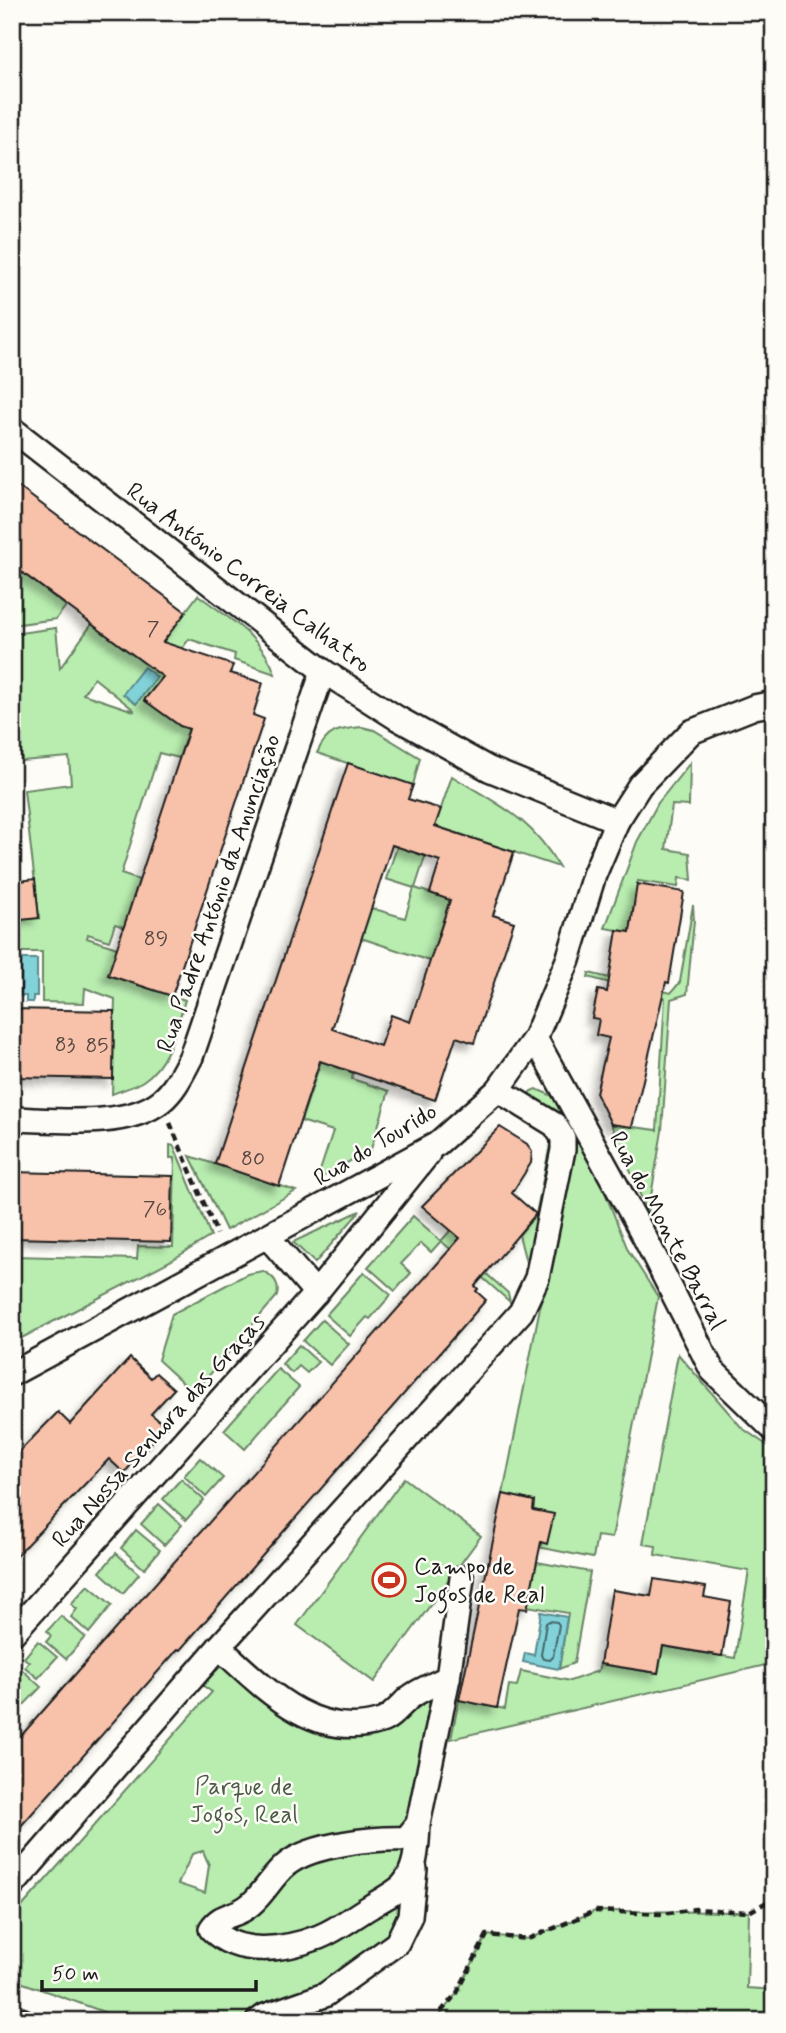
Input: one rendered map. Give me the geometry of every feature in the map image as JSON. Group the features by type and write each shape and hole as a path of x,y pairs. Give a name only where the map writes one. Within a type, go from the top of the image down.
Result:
{"street":[{"name":"Rua António Correia Calhatro","path":"12,429 323,671 397,718 489,769 617,821"},
{"name":"Rua Padre António da Anunciação","path":"12,1119 94,1120 135,1114 161,1101 179,1080 196,1044 323,671"},
{"name":"Rua do Tourido","path":"12,1374 437,1144 498,1090 535,1038 568,960 594,875 617,821 640,785 691,732 754,707 774,703"},
{"name":"Rua do Monte Barral","path":"535,1038 644,1236 712,1370 774,1430"},
{"path":"12,1886 219,1647 521,1312 537,1278 564,1150 563,1138 555,1125 498,1090"},
{"name":"Rua Nossa Senhora das Graças","path":"12,1634 316,1293 437,1144"},
{"path":"268,1237 316,1293"},
{"path":"258,2021 265,2015 325,1995 397,1943 410,1916 418,1824 447,1678 462,1578"},
{"path":"219,1647 280,1702 315,1720 349,1727 383,1721 411,1696 447,1678"},
{"path":"415,1861 402,1886 318,1938 269,1949 248,1947 221,1939 211,1929 217,1920 238,1913 250,1905 287,1864 323,1847 379,1838 406,1839 418,1824"},
{"path":"12,2017 23,2021"}],"path":[{"path":"181,1148 215,1231"},
{"path":"433,2021 457,1993 487,1935 528,1939 595,1911 663,1914 695,1909 749,1912 774,1898"}],"green space":[{"path":"12,565 66,606 56,619 12,625"},
{"path":"198,595 253,639 270,661 275,674 234,660 235,654 189,639 149,695 199,697 179,758 159,753 121,874 139,880 124,927 115,924 109,941 88,934 87,938 117,948 109,975 185,1000 175,1034 159,1065 143,1081 112,1094 115,999 85,988 84,1003 42,1002 42,952 16,952 16,943 12,942 12,921 39,917 24,790 71,784 69,757 22,761 12,691 12,634 56,628 60,668 92,624 146,664","holes":["94,678 134,711 83,694"]},
{"path":"362,727 374,730 420,758 413,785 317,753 325,740 335,732"},
{"path":"690,763 689,806 672,805 666,849 690,853 692,880 679,878 678,887 638,881 630,932 605,928 637,842 658,803"},
{"path":"452,776 499,804 525,824 559,867 435,826"},
{"path":"416,820 435,826 415,888 450,900 430,961 361,938 371,908 405,918 414,888 386,879 397,847 392,845 399,825"},
{"path":"693,905 687,994 671,999 662,1131 648,1214 611,1124 657,1130 665,998 588,977 589,973 671,993 680,982"},
{"path":"321,1061 353,1073 352,1079 389,1091 371,1149 317,1180 333,1131 301,1121"},
{"path":"536,1089 560,1099 586,1145 628,1250 658,1297 612,1538 597,1536 593,1558 538,1547 539,1542 547,1543 553,1514 533,1510 534,1501 503,1494 573,1140 526,1098"},
{"path":"552,1135 554,1142 530,1278 519,1235 536,1214"},
{"path":"170,1145 174,1146 211,1236 172,1260 12,1343 12,1256 137,1259 138,1246 173,1247 175,1158 170,1158"},
{"path":"190,1156 296,1191 226,1230"},
{"path":"360,1211 315,1263 293,1242"},
{"path":"413,1216 441,1241 431,1252 421,1243 401,1264 411,1273 395,1291 368,1267"},
{"path":"451,1230 460,1238 455,1246 508,1293 510,1302 441,1241"},
{"path":"263,1271 275,1281 278,1287 277,1296 194,1393 158,1360 172,1314 247,1274"},
{"path":"364,1272 391,1295 370,1319 367,1317 350,1336 326,1315"},
{"path":"322,1320 349,1344 330,1365 303,1341"},
{"path":"299,1345 318,1362 307,1373 299,1366 292,1373 282,1364"},
{"path":"678,1354 742,1428 774,1450 774,1663 451,1739 459,1700 505,1709 509,1685 517,1686 521,1671 570,1681 598,1671 600,1664 658,1673 663,1646 735,1658 749,1571 655,1555 656,1546 643,1544"},
{"path":"278,1369 299,1387 245,1449 224,1430"},
{"path":"200,1458 223,1478 206,1497 184,1476"},
{"name":"Campo de Jogos de Real","path":"404,1478 481,1536 374,1682 297,1625"},
{"path":"181,1479 204,1500 186,1520 163,1499"},
{"path":"159,1504 182,1525 164,1545 141,1524"},
{"path":"136,1530 160,1550 144,1569 121,1548"},
{"path":"116,1553 139,1574 123,1593 100,1572"},
{"path":"537,1562 590,1572 574,1663 559,1669 568,1613 527,1606"},
{"path":"88,1585 112,1605 89,1633 71,1617 77,1609 71,1604"},
{"path":"61,1616 85,1637 66,1659 46,1642 51,1636 47,1631"},
{"path":"38,1641 57,1657 38,1678 25,1667 29,1662 24,1658"},
{"name":"Parque de Jogos, Real","path":"230,1657 280,1702 349,1727 448,1678 397,1943 258,2021 129,2021 12,1979 12,1918 212,1692 202,1685","holes":["203,1851 209,1865 205,1893 178,1884 192,1854"]},
{"path":"17,1665 41,1687 23,1706 12,1697 12,1670"},
{"path":"595,1911 749,1912 747,1988 774,1990 774,2021 435,2021 457,1993 487,1935 529,1939"}],"water":[{"path":"144,667 157,677 136,704 123,694"},
{"path":"21,959 37,959 37,996 33,996 33,1002 26,1002 26,996 21,996"},
{"path":"541,1612 567,1617 559,1669 523,1662 525,1653 534,1655"}],"building":[{"path":"12,482 186,612 163,642 233,665 230,673 263,683 253,715 264,719 172,996 108,975 189,729 180,726 144,700 163,677 12,565"},
{"path":"348,763 413,785 408,799 441,809 435,826 514,852 493,915 514,922 474,1043 456,1037 435,1100 320,1061 279,1186 215,1164","holes":["392,845 440,861 430,893 450,900 410,1022 391,1015 380,1046 332,1029"]},
{"path":"35,879 39,918 12,921 12,882"},
{"path":"637,884 684,892 669,983 666,982 632,1127 611,1124 596,1093 609,1038 596,1035 599,1019 592,1018 598,990 607,992 617,930 630,932"},
{"path":"12,1009 114,1011 113,1079 12,1077"},
{"path":"500,1127 527,1144 532,1152 531,1163 512,1193 536,1214 475,1286 478,1289 476,1291 486,1300 180,1650 178,1649 12,1836 12,1746 460,1238 422,1206"},
{"path":"12,1172 173,1176 171,1242 12,1238"},
{"path":"130,1358 151,1378 156,1373 174,1389 151,1414 166,1426 124,1473 109,1459 12,1560 12,1459 58,1412 70,1424"},
{"path":"503,1494 534,1501 533,1510 554,1514 547,1544 541,1542 527,1609 519,1608 497,1708 459,1700"},
{"path":"654,1579 706,1587 704,1597 731,1602 722,1656 663,1646 658,1673 600,1664 612,1590 651,1596"}],"place":[{"name":"Campo de Jogos de Real","path":"389,1580"}]}
